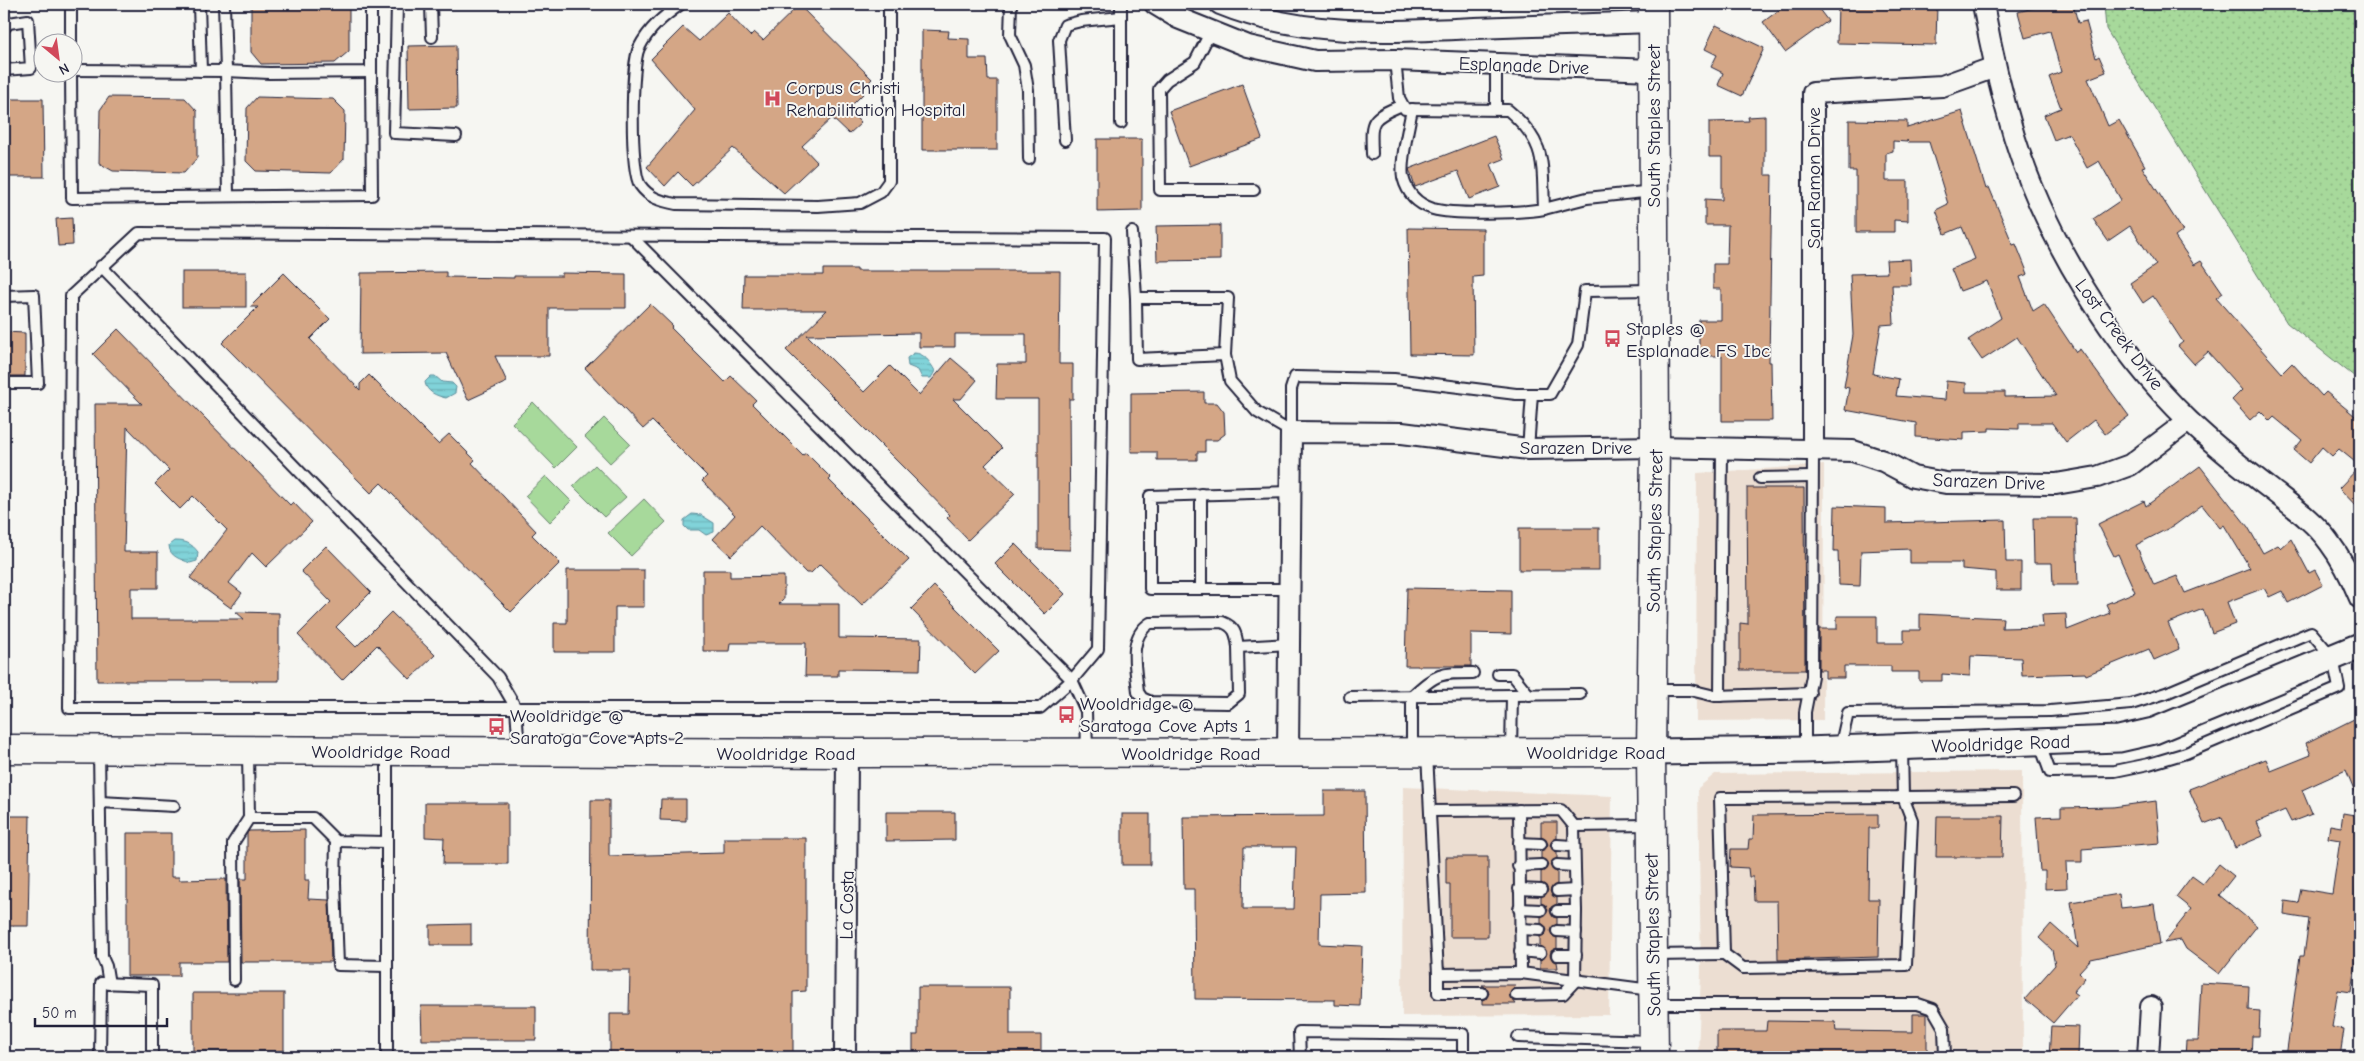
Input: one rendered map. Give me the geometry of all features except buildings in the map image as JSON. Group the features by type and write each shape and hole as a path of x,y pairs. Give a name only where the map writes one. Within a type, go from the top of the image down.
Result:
{"main road":[{"name":"South Staples Street","path":"1653,13 1656,447 1651,825 1654,1049"},
{"name":"Wooldridge Road","path":"4,749 847,753 1651,752"}],"street":[{"name":"Esplanade Drive","path":"1155,4 1178,18 1248,46 1315,61 1395,60 1652,70"},
{"name":"Esplanade Drive","path":"1211,31 1222,4 1245,14 1301,26 1395,31 1653,13"},
{"name":"Lost Creek Drive","path":"1983,4 1994,67 2015,138 2042,206 2077,279 2146,374 2188,421 2243,468 2300,512 2329,541 2360,598"},
{"path":"1395,31 1395,60"},
{"name":"San Ramon Drive","path":"1813,449 1813,93 1942,86 1994,67"},
{"name":"Sarazen Drive","path":"1291,432 1402,433 1528,449 1656,447 1853,450 1883,460 1914,477 1946,483 2056,484 2098,477 2130,465 2188,421"},
{"path":"1288,753 1291,432"},
{"name":"Wooldridge Road","path":"1651,752 1839,749 2120,738 2154,731 2360,646"},
{"name":"La Costa","path":"845,1057 847,753"},
{"path":"2148,1057 2150,1007"}],"lane":[{"path":"71,4 71,32"},
{"path":"199,4 200,71"},
{"path":"224,4 228,196"},
{"path":"72,82 72,198 372,195 372,4"},
{"path":"396,4 394,133 456,136"},
{"path":"431,4 432,37"},
{"path":"681,4 660,20 638,50 635,65 634,155 635,171 639,183 653,197 676,204 818,206 860,203 882,192 889,181 889,4"},
{"path":"1011,4 1010,35 1024,65 1028,90 1029,159"},
{"path":"1121,4 1121,123"},
{"path":"1065,140 1058,40 1065,25 1080,21 1121,18"},
{"path":"4,70 31,68 28,20 5,22"},
{"path":"1211,31 1195,62 1167,80 1159,89 1160,190 1254,190"},
{"path":"1395,60 1399,98 1407,107 1403,176 1408,190 1414,198 1433,209 1455,212 1530,211 1587,198 1654,191"},
{"path":"1496,64 1496,110"},
{"path":"82,71 226,71 269,74 372,72"},
{"path":"1372,154 1371,127 1374,120 1383,113 1407,107 1508,110 1521,120 1536,140 1542,160 1544,209"},
{"path":"1132,232 1137,359 1225,355"},
{"path":"140,233 1105,238 1098,649 1072,680 1040,708 69,708 70,296 101,266 140,233"},
{"path":"631,236 1072,680 1086,711 1087,753"},
{"path":"101,266 498,677 516,708 519,752"},
{"path":"1136,298 1228,298 1225,355 1230,382 1256,412 1291,432 1291,389 1295,377 1394,379 1516,394 1550,394 1578,345 1584,291 1654,290"},
{"path":"4,296 34,295 38,382 4,383"},
{"path":"1528,449 1532,394"},
{"path":"1720,696 1722,448"},
{"path":"1805,750 1805,712 1812,676 1813,449"},
{"path":"1760,478 1812,478"},
{"path":"1290,492 1150,496 1150,589 1290,589"},
{"path":"1201,494 1201,589"},
{"path":"1222,622 1231,625 1236,631 1238,647 1239,694 1228,703 1151,702 1142,698 1138,692 1136,638 1142,628 1150,623 1222,622"},
{"path":"1839,749 1848,713 2050,711 2131,704 2166,693 2311,632 2333,658 2339,688 2186,753 2149,764 2115,771 2050,772 2039,742"},
{"path":"1238,647 1289,644"},
{"path":"1412,696 1430,680 1443,673 1473,673"},
{"path":"1498,674 1512,674 1529,695"},
{"path":"1652,690 1690,690 1720,696 1810,693"},
{"path":"1350,697 1580,694"},
{"path":"1511,753 1512,695"},
{"path":"1412,696 1430,811 1438,993 1482,994"},
{"path":"1652,955 1724,954 1743,968 1906,965 1912,820 1903,796 1902,747"},
{"path":"99,750 102,957 106,966 109,984"},
{"path":"234,980 233,843 249,818 248,751"},
{"path":"386,1057 387,751"},
{"path":"1724,954 1720,798 2013,796"},
{"path":"100,802 174,806"},
{"path":"1519,810 1520,973"},
{"path":"1430,811 1561,810 1574,826 1573,846 1576,890 1575,981 1563,994 1516,994"},
{"path":"249,818 313,818 336,841 387,842"},
{"path":"1574,826 1651,825"},
{"path":"336,841 335,883 338,965 387,966"},
{"path":"1519,843 1541,844"},
{"path":"1557,845 1573,846"},
{"path":"1518,866 1541,865"},
{"path":"1557,865 1574,866"},
{"path":"1519,888 1541,890"},
{"path":"1557,891 1576,890"},
{"path":"1519,909 1540,910"},
{"path":"1557,911 1576,911"},
{"path":"1520,929 1540,930"},
{"path":"1557,930 1576,932"},
{"path":"1520,951 1540,953"},
{"path":"1557,955 1576,955"},
{"path":"1438,974 1520,973 1575,981 1652,997 1918,1004 1933,1008 1944,1028 1945,1057"},
{"path":"100,1057 101,984 152,985 152,1057"},
{"path":"1300,1057 1299,1032 1463,1034 1463,1057"},
{"path":"1518,1037 1654,1049"}],"shaded area":[{"path":"1824,465 1823,720 1696,721 1697,473"},
{"path":"2022,771 2023,1057 1698,1057 1701,972 1698,788 1715,774"},
{"path":"1403,787 1612,796 1609,1015 1402,1016"}],"green space":[{"path":"2104,4 2360,4 2360,381 2287,323 2106,29"},
{"path":"533,402 577,447 556,468 512,423"},
{"path":"604,418 630,444 610,463 585,437"},
{"path":"595,465 626,497 604,517 573,486"},
{"path":"546,476 571,501 550,522 525,496"},
{"path":"644,499 666,522 631,556 608,533"}],"water":[{"path":"914,353 924,356 931,364 935,371 931,378 922,378 918,370 908,366 907,358"},
{"path":"431,376 435,376 442,382 452,383 456,387 455,393 446,398 432,393 427,388 425,382"},
{"path":"692,514 701,515 714,523 714,532 706,535 699,530 688,530 684,526 684,520"},
{"path":"174,541 185,542 193,546 198,552 197,561 190,563 173,555 169,545"}],"place":[{"name":"Corpus Christi Rehabilitation Hospital","path":"772,98"},
{"name":"Staples @ Esplanade FS Ibc","path":"1612,339"},
{"name":"Wooldridge @ Saratoga Cove Apts 1","path":"1066,714"},
{"name":"Wooldridge @ Saratoga Cove Apts 2","path":"496,726"}]}
